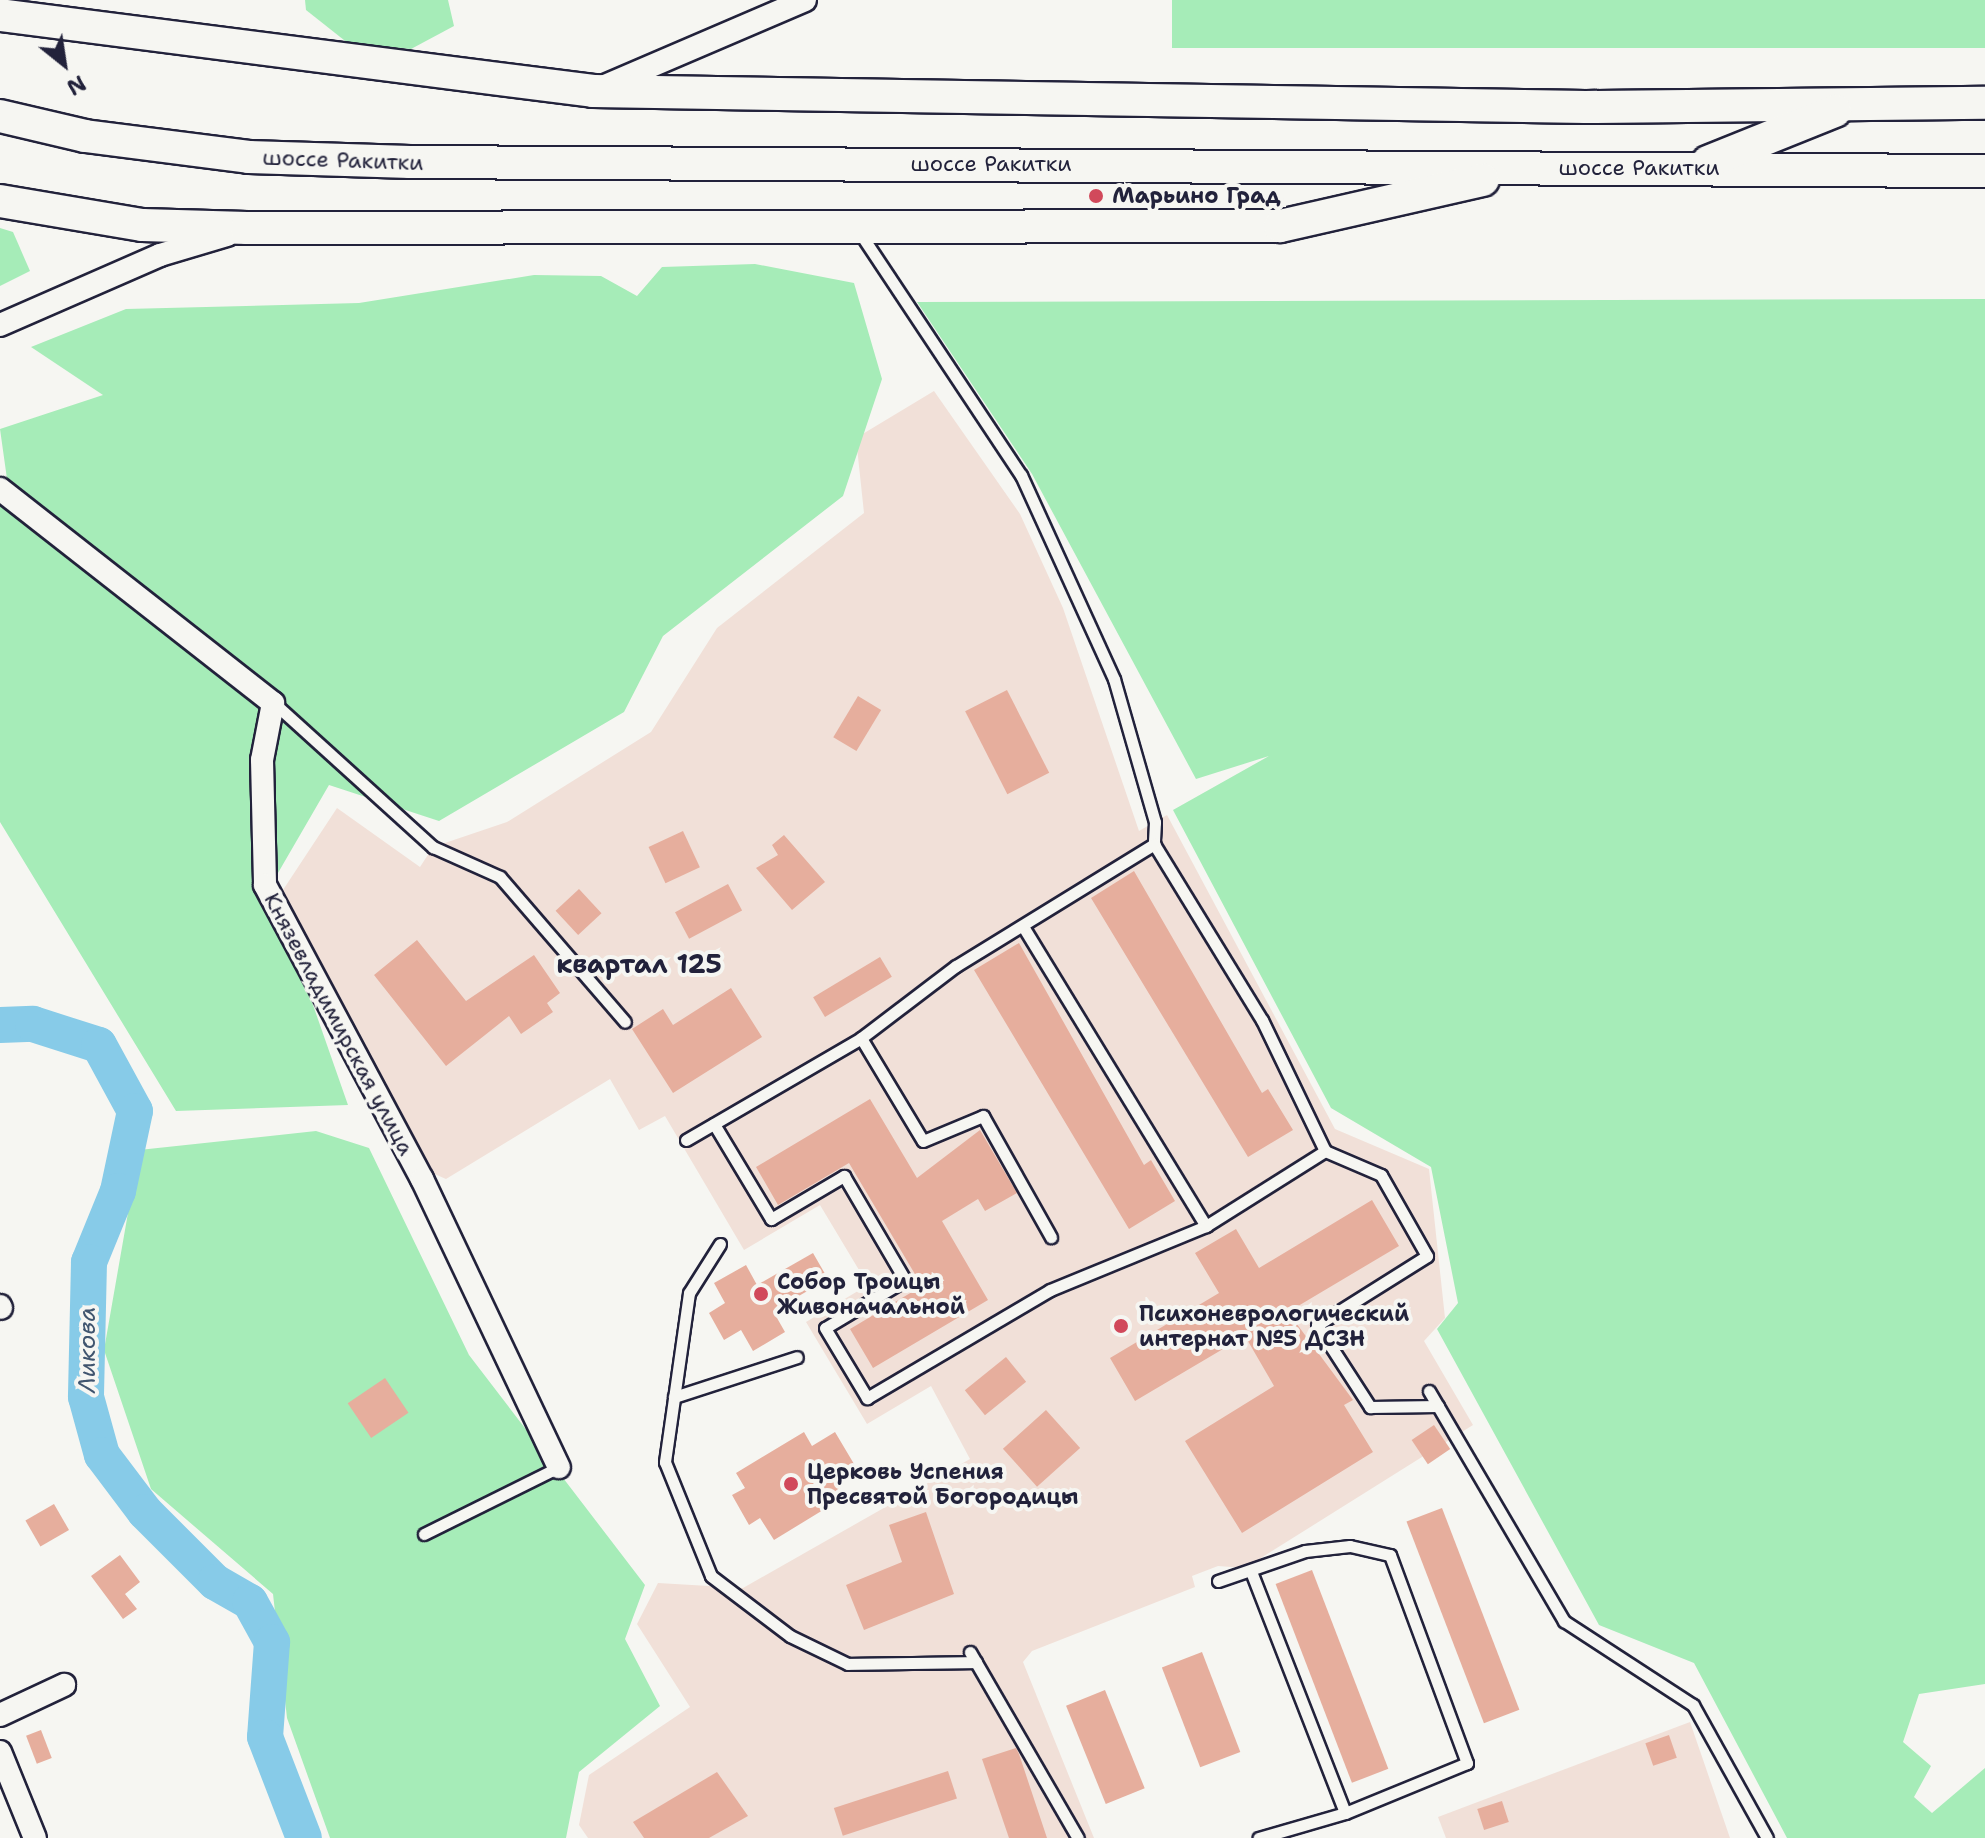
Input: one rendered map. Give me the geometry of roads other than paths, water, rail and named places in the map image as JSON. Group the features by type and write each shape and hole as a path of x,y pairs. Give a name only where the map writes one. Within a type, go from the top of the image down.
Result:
{"street":[{"path":"593,91 805,0"},
{"path":"0,15 593,91 1586,107 1985,103"},
{"path":"1691,168 1853,103"},
{"name":"шоссе Ракитки","path":"0,116 85,136 279,158 1985,171"},
{"path":"0,201 142,225 247,228 854,223 1280,226 1537,167"},
{"path":"0,325 160,255 247,228"},
{"path":"0,489 273,703"},
{"name":"Князевладимирская улица","path":"273,703 262,760 265,885 422,1179 559,1467"},
{"path":"0,1715 64,1685"},
{"path":"0,1752 35,1838"}],"lane":[{"path":"854,223 1021,475 1114,679 1155,822 1154,844 1262,1020 1325,1151 1381,1175 1427,1256 1317,1325 1370,1407 1438,1406"},
{"path":"273,703 433,847 500,877 625,1022"},
{"path":"686,1140 861,1038 956,966 1024,928 1154,844"},
{"path":"1024,928 1206,1226"},
{"path":"861,1038 923,1141 983,1116 1051,1237"},
{"path":"714,1124 771,1219 844,1176 905,1280 825,1328 867,1398 1050,1290 1206,1226 1325,1151"},
{"path":"720,1244 689,1293 665,1462 711,1576 790,1636 848,1664 973,1657 1078,1838"},
{"path":"674,1397 797,1357"},
{"path":"1429,1391 1564,1621 1693,1705 1767,1838"},
{"path":"424,1534 559,1467"},
{"path":"1218,1581 1252,1574 1305,1551 1350,1546 1390,1555 1467,1763 1345,1813 1259,1838"},
{"path":"1252,1574 1345,1813"}],"waterway":[{"name":"Ликова","path":"0,1025 33,1024 99,1045 135,1111 118,1191 89,1262 86,1397 102,1455 145,1512 215,1582 250,1602 272,1642 265,1737 304,1838"}],"place":[{"name":"Марьино Град","path":"1096,196"},
{"name":"Собор Троицы Живоначальной","path":"761,1294"},
{"name":"Психоневрологический интернат №5 ДСЗН","path":"1121,1326"},
{"name":"Церковь Успения Пресвятой Богородицы","path":"791,1484"}],"district":[{"name":"квартал 125","path":"639,964"}]}
